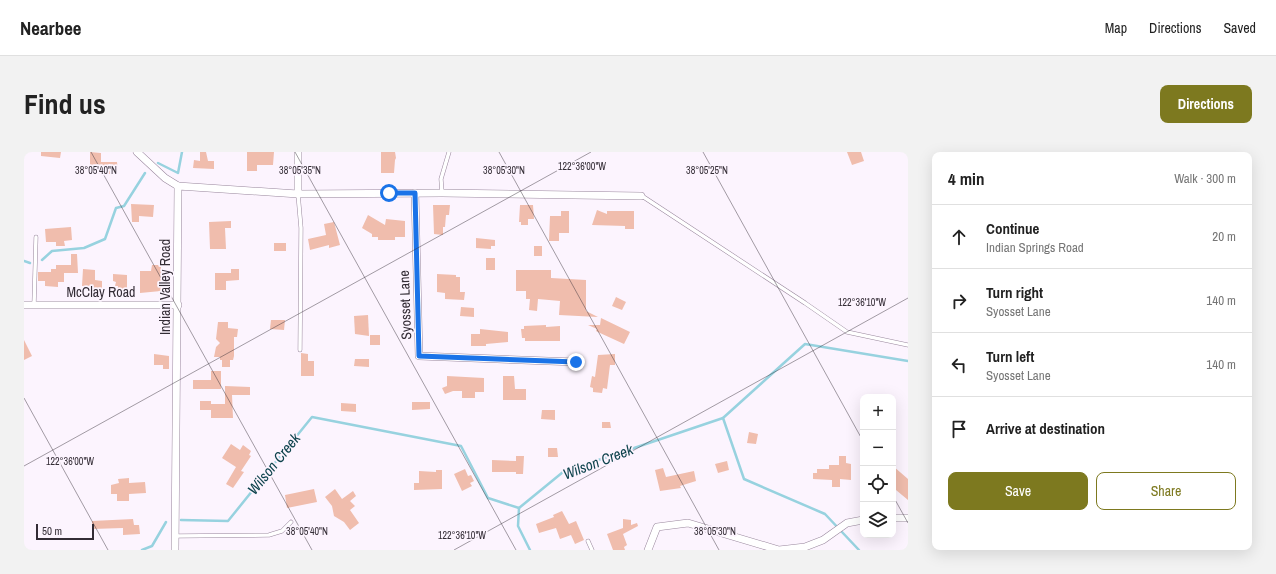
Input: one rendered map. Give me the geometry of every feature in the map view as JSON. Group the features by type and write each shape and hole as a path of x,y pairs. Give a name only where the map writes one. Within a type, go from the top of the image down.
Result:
{"street":[{"path":"137,152 165,178 178,186 298,194 442,193 641,196"},
{"path":"298,152 298,194"},
{"name":"Indian Valley Road","path":"174,550 178,305 178,186"},
{"name":"Syosset Lane","path":"415,193 419,356 576,362"},
{"name":"McClay Road","path":"24,305 178,305"},
{"path":"896,518 908,518"},
{"path":"648,550 657,527 688,523 779,550 805,547 828,536 847,523 860,521"}],"lane":[{"path":"442,193 441,179 449,152"},
{"path":"298,194 301,228 300,350"},
{"path":"641,196 805,303 846,332 908,344"},
{"path":"34,305 36,237"},
{"path":"175,536 269,535 282,531 291,522"},
{"path":"588,541 592,550"}],"building":[{"path":"41,152 61,152 60,158 41,156"},
{"path":"90,152 101,153 101,162 117,162 118,172 116,174 90,173"},
{"path":"200,152 206,152 208,161 214,161 214,169 193,168 194,160 200,161"},
{"path":"247,152 274,152 273,165 257,165 257,171 247,171"},
{"path":"381,152 395,152 396,158 394,173 381,173"},
{"path":"847,152 861,152 864,161 852,165"},
{"path":"131,204 154,205 153,217 139,216 139,222 132,222"},
{"path":"433,205 450,205 449,215 446,215 445,227 443,227 443,235 434,234"},
{"path":"520,205 533,205 534,219 528,219 528,225 521,225 521,222 519,222"},
{"path":"597,210 607,214 607,211 634,211 634,229 625,229 625,226 592,225"},
{"path":"561,211 569,211 569,233 559,233 559,241 549,241 550,216 561,216"},
{"path":"368,215 385,225 386,219 405,221 405,237 395,237 395,240 378,240 378,237 372,237 372,234 362,228"},
{"path":"231,221 231,228 225,228 226,249 210,249 209,222"},
{"path":"334,222 340,245 329,248 329,245 310,250 308,239 326,235 324,224"},
{"path":"71,227 72,240 64,241 65,246 56,246 56,242 46,242 45,229"},
{"path":"476,238 495,240 495,246 491,246 491,249 476,248"},
{"path":"274,243 286,243 286,251 274,251"},
{"path":"534,246 542,246 542,256 534,256"},
{"path":"71,254 77,254 78,273 64,273 64,282 58,282 58,287 45,286 45,281 38,281 38,272 51,272 51,269 56,269 56,265 71,265"},
{"path":"486,258 495,258 495,270 486,270"},
{"path":"152,265 161,265 161,291 140,293 140,271 151,271"},
{"path":"83,269 95,270 95,280 102,281 102,298 93,298 94,287 82,286"},
{"path":"231,269 239,269 239,280 226,281 226,290 215,290 215,273 231,273"},
{"path":"516,270 551,270 551,278 586,280 586,311 598,317 559,315 560,301 538,299 537,311 529,310 530,299 526,299 526,291 516,291"},
{"path":"113,274 127,275 127,293 117,293 118,286 115,286 116,282 113,281"},
{"path":"437,274 456,275 456,277 460,277 460,292 465,292 464,300 445,299 445,293 437,292"},
{"path":"616,297 626,302 622,310 612,306"},
{"path":"461,307 474,308 474,317 460,316"},
{"path":"368,315 369,336 355,334 354,316"},
{"path":"601,318 630,332 624,344 596,331 597,329 588,325 600,325"},
{"path":"271,320 285,320 284,330 270,329"},
{"path":"218,322 228,322 228,328 238,329 237,337 234,337 234,356 233,360 230,360 230,367 222,367 222,360 220,360 220,357 214,357 216,347 220,343 216,339"},
{"path":"546,325 546,327 560,326 560,341 525,341 525,338 522,338 521,329 524,329 524,326"},
{"path":"480,329 508,332 508,342 486,344 486,346 471,346 471,334 480,334"},
{"path":"370,335 380,335 380,345 370,345"},
{"path":"24,340 32,356 24,360"},
{"path":"301,353 308,354 308,361 314,361 314,376 301,376"},
{"path":"154,354 169,356 169,369 163,369 163,365 154,365"},
{"path":"615,354 615,365 610,365 607,389 603,388 602,393 593,392 593,388 590,387 592,376 595,377 598,355"},
{"path":"355,359 369,359 369,367 354,366"},
{"path":"211,371 221,371 221,389 193,389 193,380 211,380"},
{"path":"447,376 484,378 484,392 475,392 475,398 462,398 462,391 453,391 445,394 442,388 447,386"},
{"path":"503,376 514,376 515,389 526,389 526,400 503,400"},
{"path":"225,386 250,387 250,395 232,395 233,418 211,418 211,404 225,404"},
{"path":"200,401 211,401 211,410 200,410"},
{"path":"412,402 430,402 430,409 412,410"},
{"path":"341,403 356,404 356,412 341,411"},
{"path":"542,410 555,410 555,420 541,419"},
{"path":"602,422 610,422 611,428 602,428"},
{"path":"749,432 758,434 756,444 747,443"},
{"path":"231,444 240,450 243,445 251,451 249,455 251,456 241,471 244,472 233,488 226,484 236,467 222,458"},
{"path":"548,448 557,448 558,457 548,457"},
{"path":"516,456 524,456 523,474 516,474 516,472 492,472 492,460 516,461"},
{"path":"839,456 846,456 846,463 851,464 851,480 840,479 840,487 832,487 832,480 813,479 813,473 817,473 817,469 829,469 829,465 839,465"},
{"path":"727,461 729,470 718,473 715,464"},
{"path":"663,468 666,477 694,471 696,481 680,486 681,488 660,491 655,470"},
{"path":"465,469 468,476 471,475 474,481 470,483 472,486 462,491 454,474"},
{"path":"896,469 908,479 908,500 896,490"},
{"path":"436,470 442,470 442,489 414,490 414,483 419,483 419,471 436,472"},
{"path":"129,478 129,483 145,482 146,493 129,494 129,501 117,501 117,494 111,494 111,485 119,483 118,479"},
{"path":"314,489 317,502 287,508 285,495"},
{"path":"335,489 342,499 353,491 356,496 350,501 355,506 350,510 359,523 350,530 344,522 334,516 332,506 325,497"},
{"path":"562,511 569,524 576,521 584,540 575,544 571,535 560,539 556,528 539,533 536,524 554,517 553,515"},
{"path":"133,519 134,525 139,525 140,534 123,535 123,528 92,529 92,521"},
{"path":"623,519 631,520 631,525 637,523 638,526 623,534 627,545 624,547 625,550 613,550 607,534 623,528"}],"waterway":[{"path":"158,163 178,173 182,152"},
{"path":"42,260 52,251 84,248 105,239 116,208 124,206 145,173"},
{"path":"24,261 30,263"},
{"name":"Wilson Creek","path":"181,520 228,521 312,417 461,446 488,498 519,508 563,472 723,418 805,344 908,361"},
{"path":"723,418 744,479 825,514 859,550"},
{"path":"519,508 518,526 530,550"},
{"name":"Wilson Creek","path":"142,550 152,546 166,522"}],"route":[{"path":"389,193 415,193 419,356 576,362"}]}
